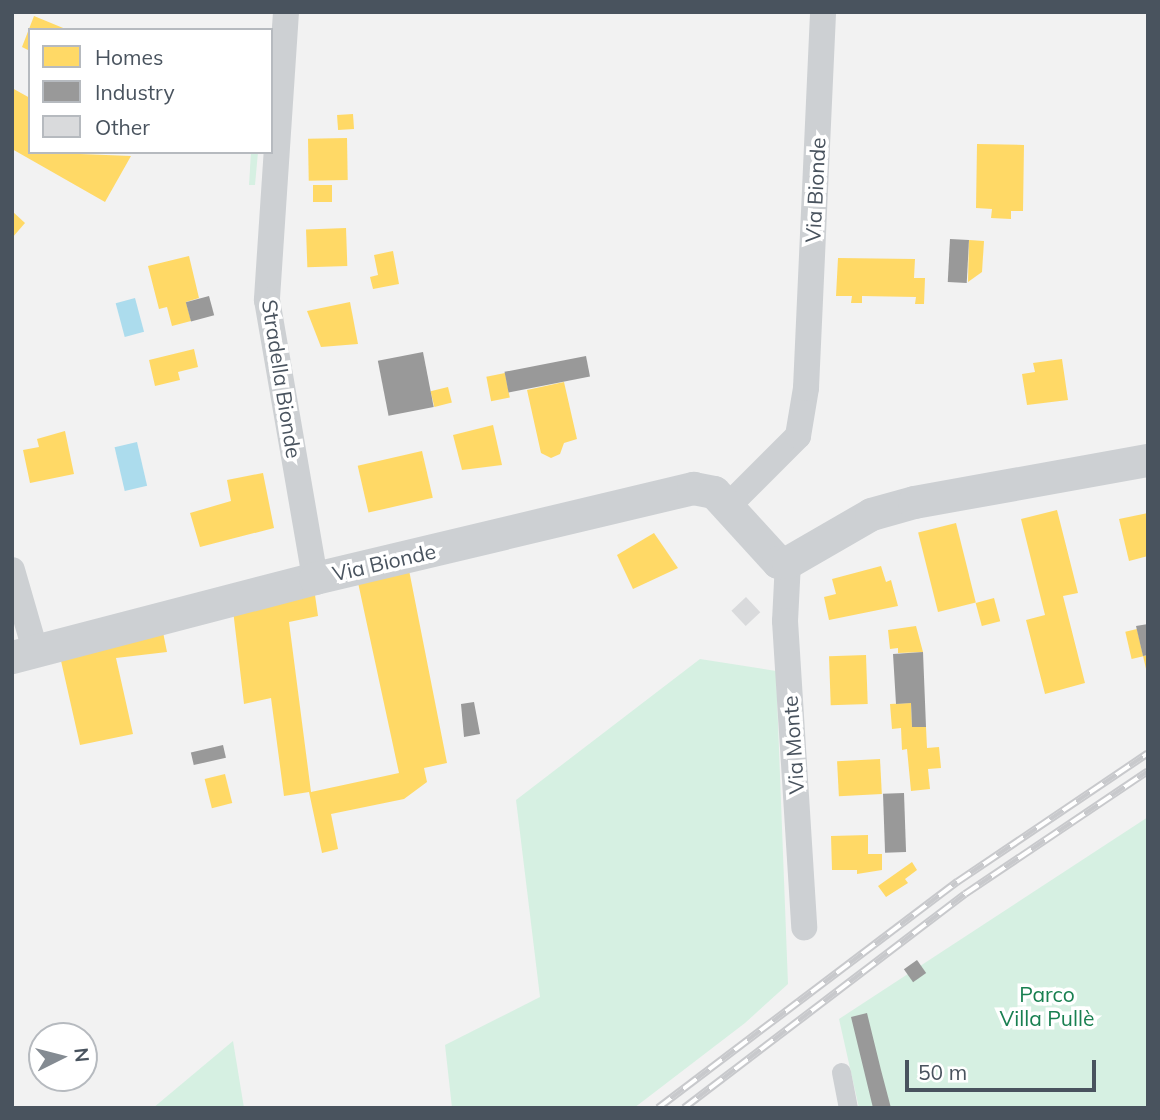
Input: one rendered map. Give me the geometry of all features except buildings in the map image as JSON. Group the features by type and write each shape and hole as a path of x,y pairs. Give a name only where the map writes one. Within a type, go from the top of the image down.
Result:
{"street":[{"name":"Stradella Bionde","path":"286,12 267,300 315,578"},
{"name":"Via Bionde","path":"728,506 798,436 806,388 823,12"},
{"path":"783,562 871,514 914,502 1148,460"},
{"name":"Via Bionde","path":"12,570 24,655 315,578 693,488 715,492 783,562"},
{"name":"Via Monte","path":"783,562 804,927"},
{"path":"841,1072 848,1108"}],"green space":[{"path":"251,154 258,154 255,185 249,185"},
{"path":"700,659 776,671 788,984 745,1023 634,1108 452,1108 445,1045 540,997 516,800"},
{"name":"Parco Villa Pullè","path":"1148,817 1148,1108 859,1108 839,1019"},
{"path":"233,1041 244,1108 153,1108"}],"water":[{"path":"135,298 144,332 125,337 116,303"},
{"path":"137,442 147,486 125,491 115,447"}],"railway":[{"path":"658,1108 957,882 1148,753"},
{"path":"684,1108 965,894 1148,771"}]}
